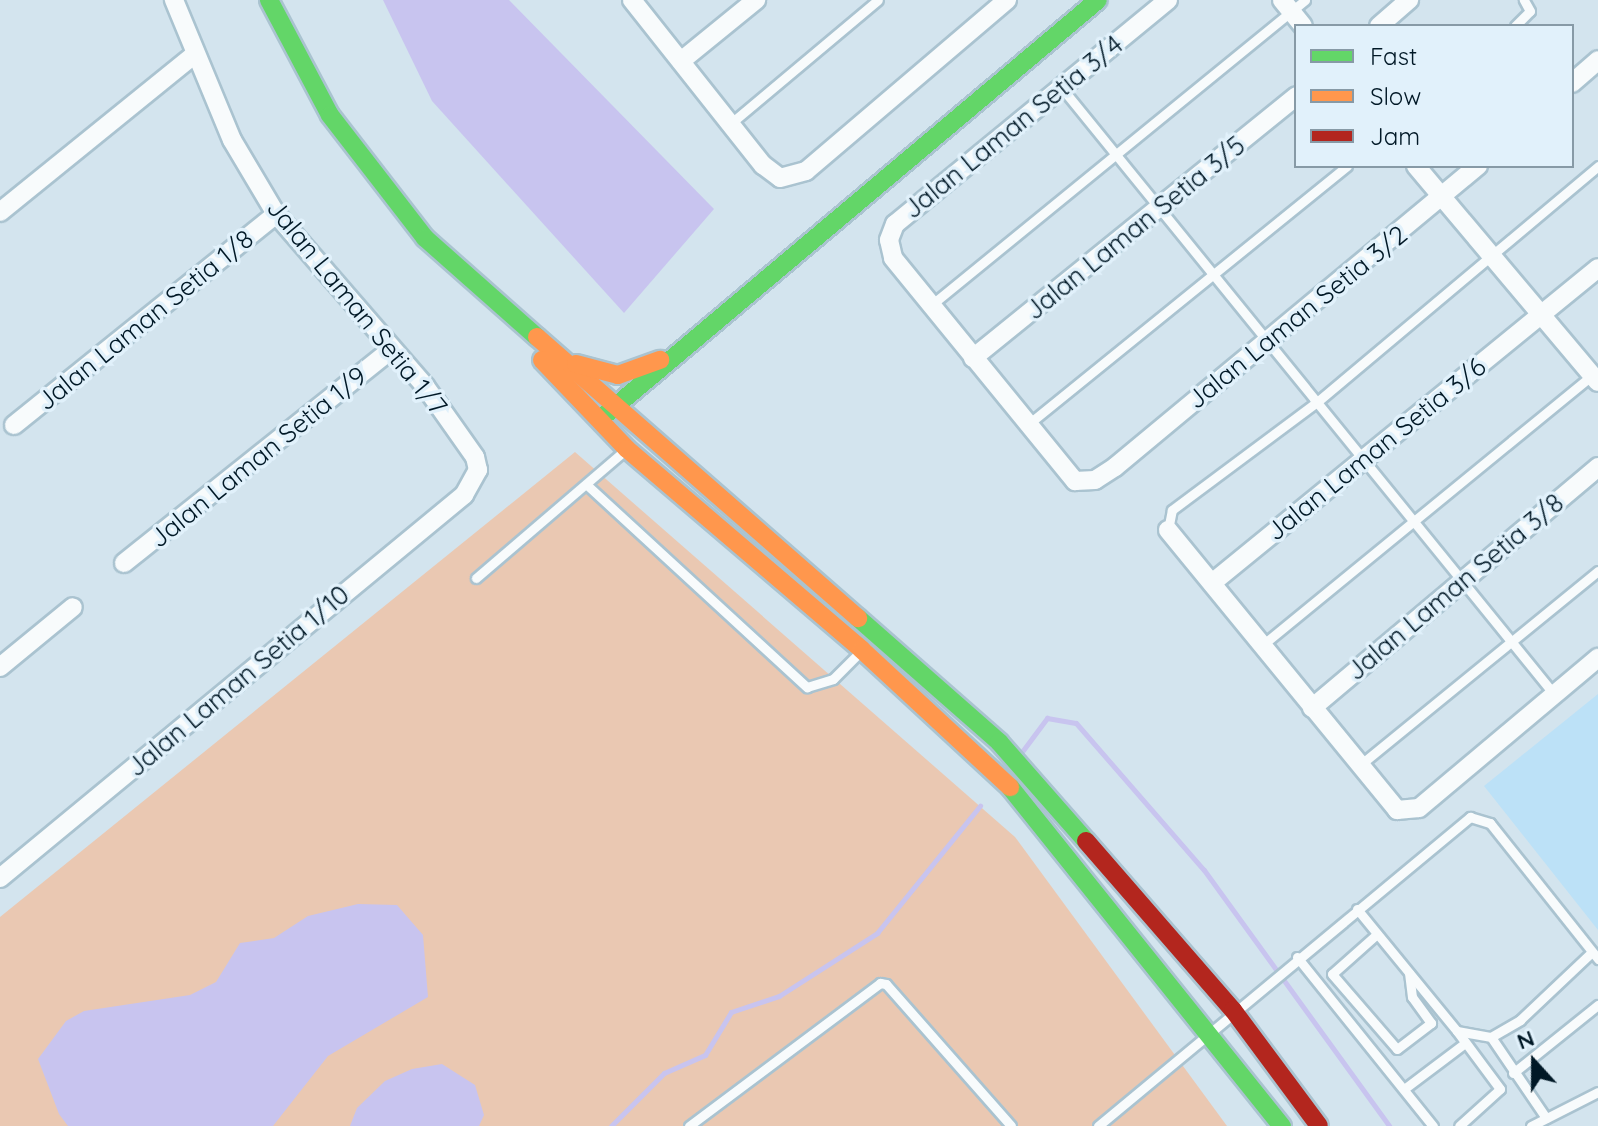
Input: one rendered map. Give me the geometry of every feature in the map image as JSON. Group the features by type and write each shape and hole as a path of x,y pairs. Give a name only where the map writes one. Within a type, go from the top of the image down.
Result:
{"street":[{"name":"Jalan Laman Setia 1/7","path":"174,0 232,140 276,214 425,386 475,457 474,482"},
{"path":"257,0 320,121 362,181 417,245 627,449 862,650 1008,785 1210,1031 1282,1126"},
{"path":"269,0 330,115 371,174 425,238 618,404 999,742 1233,1010 1319,1126"},
{"path":"632,0 763,165 780,178 806,171 1007,0"},
{"path":"681,61 756,0"},
{"path":"599,420 1098,0"},
{"name":"Jalan Laman Setia 3/4","path":"930,306 893,258 889,240 895,224 1168,0"},
{"path":"1381,24 1409,0"},
{"path":"0,212 195,54"},
{"path":"1574,81 1598,60"},
{"name":"Jalan Laman Setia 3/5","path":"973,358 1161,209 1294,98"},
{"path":"1418,168 1596,376"},
{"name":"Jalan Laman Setia 3/2","path":"1026,426 1075,481 1095,480 1115,467 1476,168"},
{"name":"Jalan Laman Setia 1/8","path":"14,425 276,214"},
{"name":"Jalan Laman Setia 3/6","path":"1212,583 1598,268"},
{"path":"930,306 1026,426"},
{"name":"Jalan Laman Setia 1/9","path":"124,563 391,350"},
{"path":"561,358 618,375 681,350"},
{"name":"Jalan Laman Setia 3/8","path":"1312,708 1598,467"},
{"name":"Jalan Laman Setia 1/10","path":"0,878 474,482"},
{"path":"1168,530 1357,767 1397,810 1410,812 1598,658"},
{"path":"0,667 73,607"}],"lane":[{"path":"730,124 878,0"},
{"path":"1517,24 1530,11 1524,0"},
{"path":"930,306 1117,158 1296,9"},
{"path":"1061,87 1216,274 1266,341 1365,458 1554,694"},
{"path":"1168,530 1172,510 1317,402 1598,166"},
{"path":"1026,426 1345,168"},
{"path":"1260,647 1596,376"},
{"path":"476,578 627,449"},
{"path":"587,485 807,687 833,679 862,650"},
{"path":"1357,767 1598,571"},
{"path":"1098,1126 1297,957 1470,817 1479,817 1490,823 1595,956 1520,1020 1491,1037 1457,1031"},
{"path":"1357,909 1457,1031 1500,1089 1459,1126"},
{"path":"1377,934 1332,972 1391,1047 1402,1049 1431,1023 1412,997 1409,973"},
{"path":"1297,957 1433,1126"},
{"path":"689,1126 880,983 886,984 1011,1126"},
{"path":"1513,1073 1598,1005"},
{"path":"1356,1030 1358,1006"},
{"path":"1491,1037 1546,1118"},
{"path":"1404,1089 1465,1043"},
{"path":"1531,1126 1598,1092"}],"shaded area":[{"path":"383,0 509,0 714,209 624,313 432,101"},
{"path":"575,452 1015,837 1227,1126 0,1126 0,917"},
{"path":"1598,694 1598,930 1484,786"},
{"path":"358,904 397,905 423,935 428,997 328,1056 273,1126 68,1126 59,1114 38,1059 66,1021 84,1011 190,995 216,982 240,943 274,938 308,916"},
{"path":"442,1064 475,1085 484,1115 479,1126 350,1126 357,1108 385,1081 412,1069"}],"waterway":[{"path":"1021,753 1047,718 1076,723 1204,870 1389,1126"},
{"path":"611,1126 664,1073 705,1055 731,1012 779,996 877,933 980,806"}],"traffic: fast":[{"path":"269,0 330,115 425,238 537,337"},
{"path":"605,415 1098,0"},
{"path":"858,618 999,742 1086,841"},
{"path":"1010,787 1282,1126"}],"traffic: slow":[{"path":"537,337 858,618"},
{"path":"542,360 627,449 862,650 1010,787"},
{"path":"576,364 618,375 660,360"}],"traffic: jam":[{"path":"1086,841 1233,1010 1319,1126"}]}
